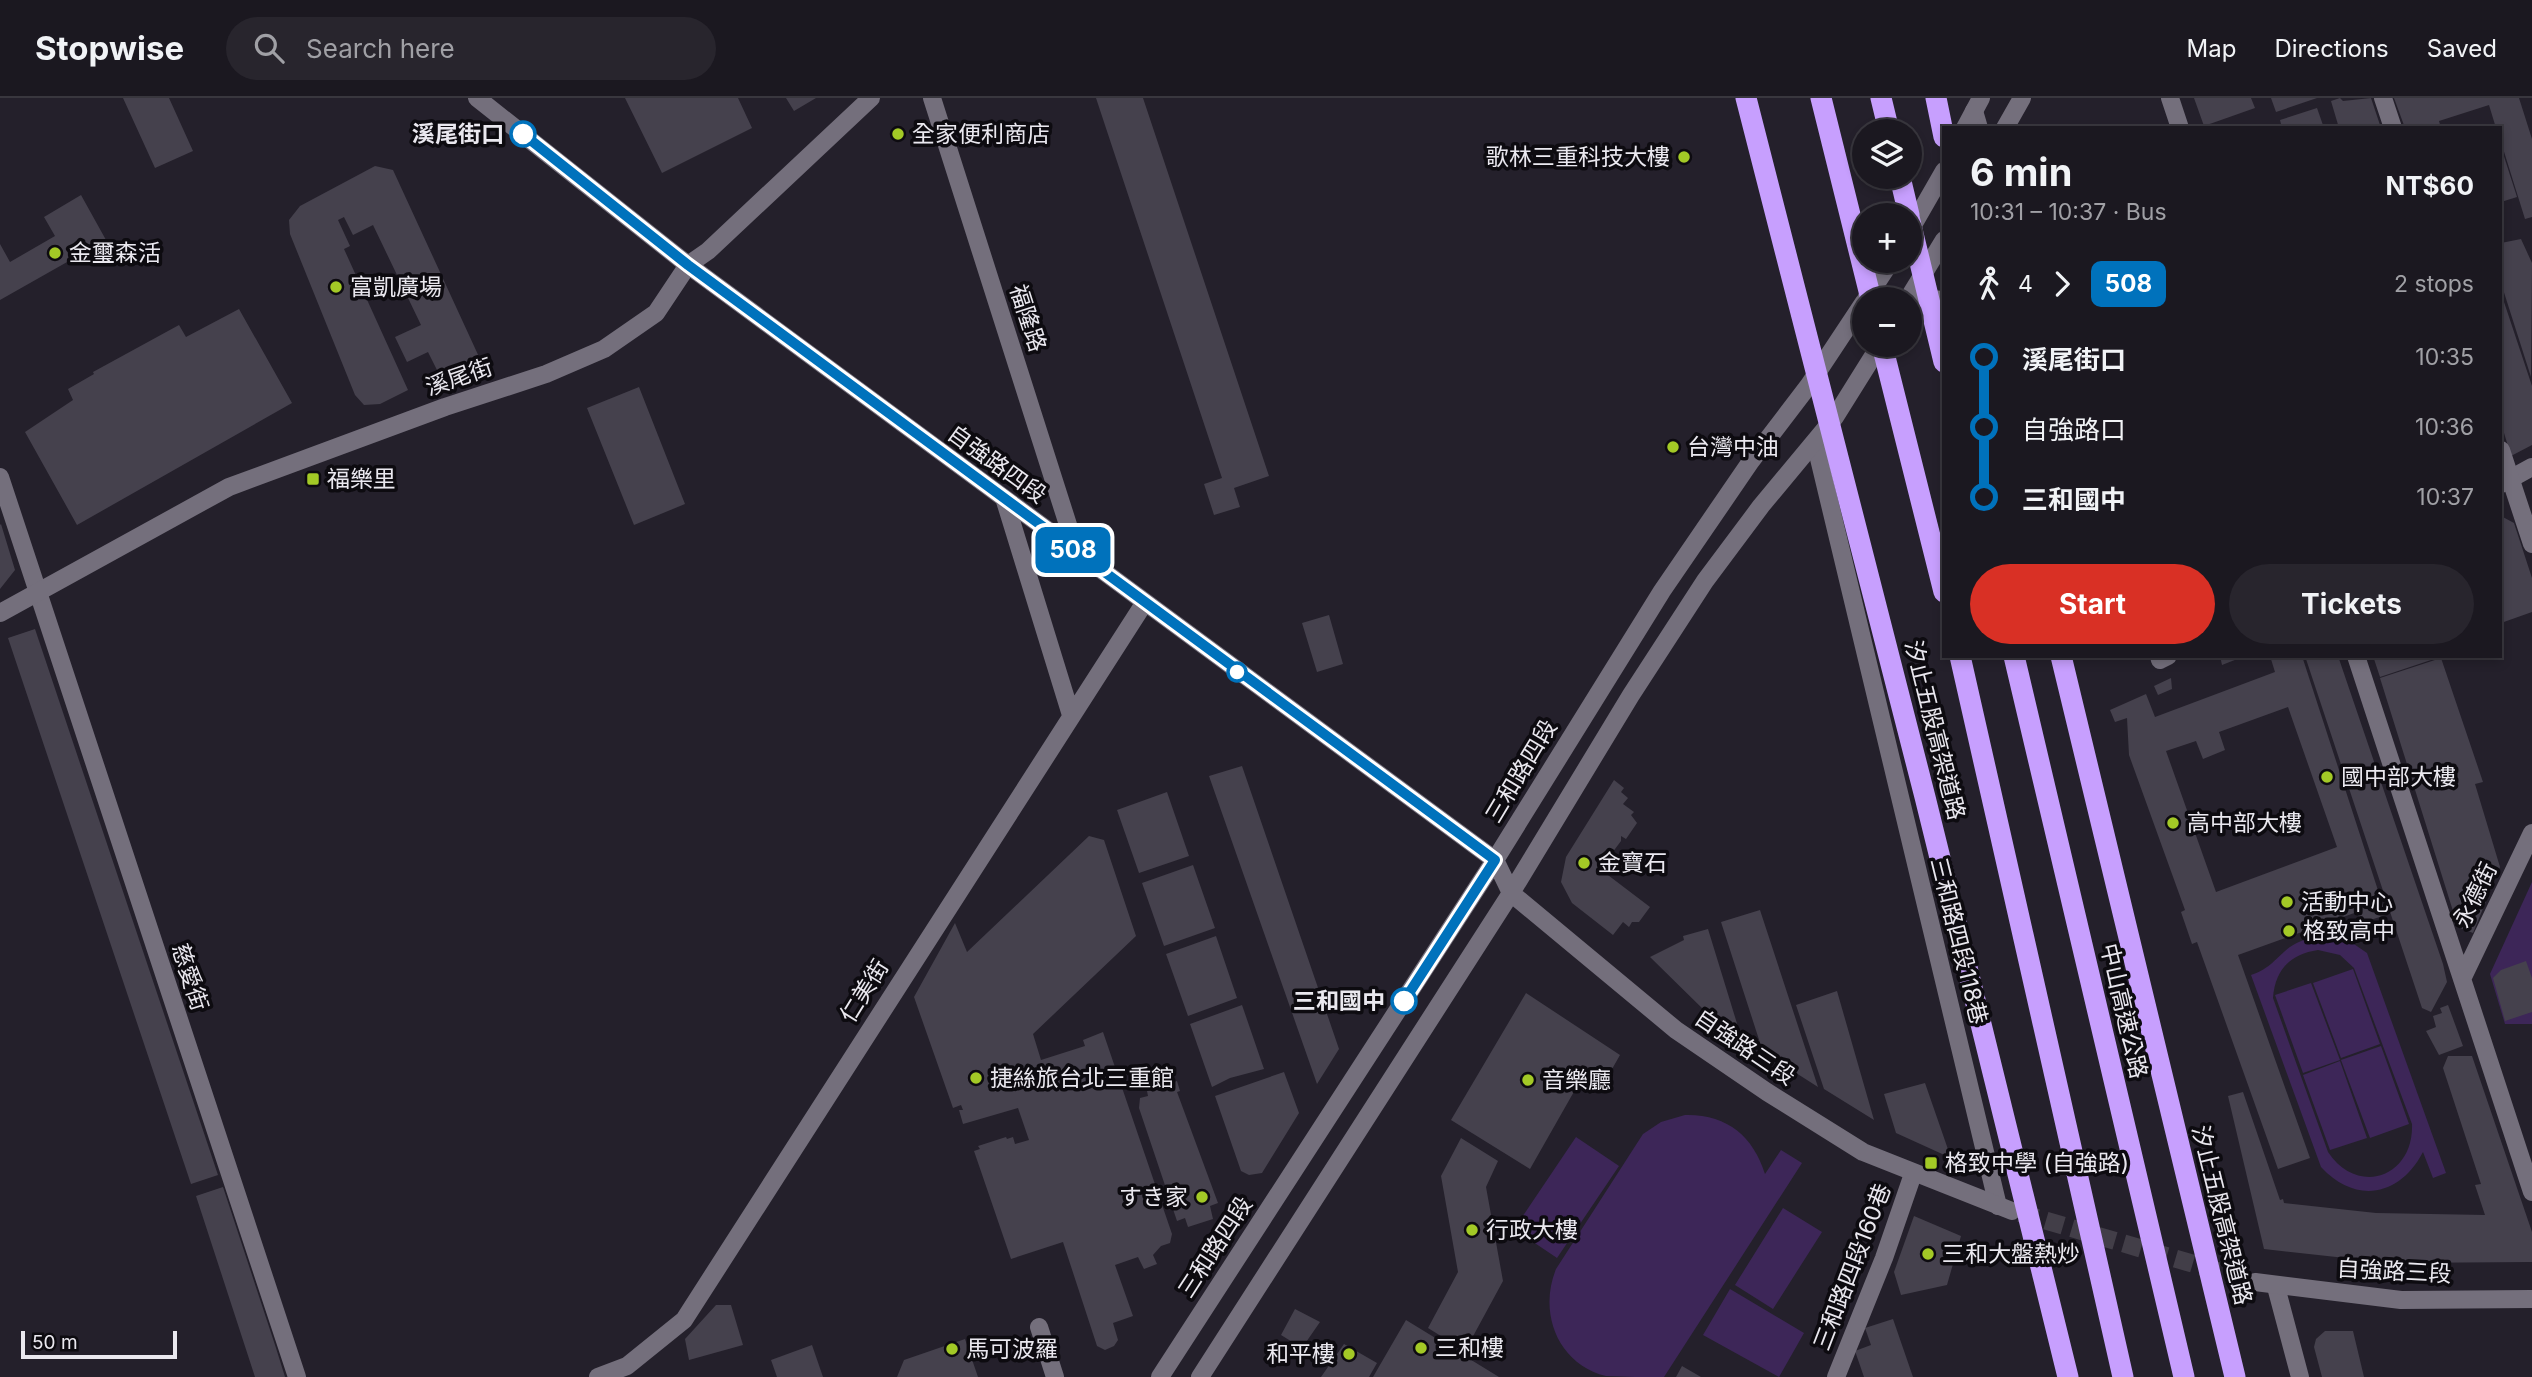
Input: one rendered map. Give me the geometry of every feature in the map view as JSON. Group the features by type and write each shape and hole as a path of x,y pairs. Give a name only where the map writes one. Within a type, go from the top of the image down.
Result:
{"highway":[{"name":"汐止五股高架道路","path":"1746,98 1925,797 2068,1377"},
{"path":"1821,98 1868,287"},
{"path":"1881,98 1886,119"},
{"path":"1936,98 1942,128"},
{"path":"1922,270 1942,354"},
{"path":"1884,357 1942,584"},
{"path":"1960,658 2123,1377"},
{"name":"中山高速公路","path":"2014,658 2184,1377"},
{"name":"汐止五股高架道路","path":"2061,658 2235,1377"}],"street":[{"name":"溪尾街","path":"0,613 229,487 444,407 546,374 604,349 656,313 688,265 708,251 871,98"},
{"name":"福隆路","path":"932,98 1077,553"},
{"path":"2006,126 2022,98"},
{"path":"2170,98 2179,126"},
{"path":"2383,98 2392,126"},
{"name":"自強路四段","path":"482,99 688,265 1495,860"},
{"path":"1967,126 1978,112"},
{"path":"1922,209 1942,174"},
{"path":"1915,287 1942,243"},
{"path":"1922,299 1942,300"},
{"name":"三和路四段","path":"1160,1377 1495,860 1662,591 1751,461 1809,385 1852,320"},
{"path":"1200,1377 1511,893 1631,695 1705,580 1761,506 1835,418 1873,357"},
{"name":"三和路四段118巷","path":"1815,442 2005,1209"},
{"path":"2502,456 2506,481 2532,544"},
{"path":"2506,481 2532,467"},
{"name":"慈愛街","path":"0,477 297,1377"},
{"path":"1005,501 1071,715"},
{"name":"仁美街","path":"598,1377 627,1366 684,1320 1145,602"},
{"path":"2357,658 2532,1192"},
{"name":"永德街","path":"2462,979 2532,833"},
{"name":"自強路三段","path":"1495,860 1511,893 1676,1030 1863,1152 2005,1209"},
{"name":"三和路四段160巷","path":"1836,1377 1884,1258 1913,1174"},
{"name":"自強路三段","path":"2255,1282 2276,1287 2401,1300 2532,1299"},
{"path":"2276,1287 2300,1377"},
{"path":"1039,1327 1055,1377"}],"shaded area":[{"path":"2532,882 2532,1024 2505,1024 2490,974"},
{"path":"2326,936 2348,940 2367,953 2446,1173 2433,1178 2423,1152 2413,1167 2390,1186 2363,1191 2334,1179 2321,1167 2251,975 2270,965 2290,947 2311,938","holes":["2318,950 2340,955 2354,968 2412,1124 2410,1142 2404,1157 2394,1168 2382,1175 2368,1177 2354,1174 2340,1166 2328,1152 2273,998 2281,972 2299,955"]},
{"path":"2353,969 2380,1044 2341,1058 2313,983"},
{"path":"2311,983 2340,1060 2303,1073 2275,995"},
{"path":"2381,1046 2409,1124 2370,1138 2341,1060"},
{"path":"2340,1061 2367,1138 2330,1150 2303,1075"},
{"path":"1685,1115 1714,1118 1736,1130 1753,1149 1765,1174 1781,1150 1802,1163 1664,1377 1606,1376 1589,1370 1575,1360 1556,1334 1549,1303 1556,1269 1643,1134 1661,1122"},
{"path":"1576,1137 1619,1166 1557,1258 1514,1229"},
{"path":"1783,1208 1822,1232 1773,1309 1735,1285"},
{"path":"1730,1289 1804,1333 1779,1377 1703,1335"}],"building":[{"path":"123,98 169,98 193,151 155,168"},
{"path":"625,98 738,98 752,128 662,173"},
{"path":"786,98 816,98 794,111"},
{"path":"1096,98 1143,98 1269,476 1234,488 1240,507 1214,515 1204,484 1222,478"},
{"path":"2194,98 2251,98 2255,108 2204,126"},
{"path":"2271,98 2317,98 2276,112"},
{"path":"2340,98 2343,101 2371,98 2380,125 2338,126 2331,101"},
{"path":"2394,98 2519,98 2532,139 2532,217 2525,219 2502,145 2502,126 2495,126 2489,105 2439,121 2440,126 2404,126"},
{"path":"2317,108 2323,126 2282,126 2280,120"},
{"path":"2502,150 2517,197 2502,202"},
{"name":"富凱廣場","path":"375,166 393,170 480,359 441,378 428,352 407,362 395,337 421,325 373,225 353,235 344,217 338,220 350,246 344,249 408,390 380,404 364,405 355,395 290,234 289,220 300,206"},
{"name":"金璽森活","path":"81,195 106,240 0,300 0,244 10,262 55,236 44,217"},
{"path":"2521,239 2532,263 2531,377 2502,286 2502,243"},
{"path":"2502,296 2532,386 2532,445 2511,456 2502,426"},
{"path":"239,309 292,403 77,525 25,432 73,400 68,389 94,374 93,372 179,325 186,337"},
{"path":"639,387 685,504 634,525 587,408"},
{"path":"2502,517 2514,523 2532,578 2532,612 2502,623"},
{"path":"0,525 15,570 0,589"},
{"path":"1329,615 1343,664 1317,672 1302,623"},
{"path":"35,629 218,1175 191,1184 8,638"},
{"path":"2220,658 2240,658 2222,665"},
{"path":"2271,658 2303,658 2386,915 2361,923 2357,912 2238,955 2310,1158 2278,1169 2197,942 2192,944 2181,912 2185,910 2129,755 2127,718 2115,722 2110,710 2146,694 2155,717 2275,672","holes":["2288,707 2337,847 2216,892 2166,751 2196,741 2203,759 2225,750 2219,732"]},
{"path":"2306,658 2339,658 2443,964 2447,982 2431,1012 2422,1008"},
{"path":"2374,658 2431,660 2380,677"},
{"path":"2441,658 2483,782 2475,784 2500,867 2473,933 2458,927 2380,678"},
{"path":"2171,678 2172,689 2158,695 2154,686"},
{"path":"1242,766 1339,1049 1317,1084 1209,776"},
{"name":"金寶石","path":"1614,780 1624,788 1621,792 1628,798 1623,804 1634,812 1631,815 1637,823 1626,839 1621,836 1621,841 1600,869 1650,907 1639,922 1632,922 1629,927 1623,922 1613,935 1572,903 1561,882 1566,857"},
{"path":"1167,792 1189,856 1139,873 1117,810"},
{"path":"1089,836 1104,840 1136,936 1033,1034 1041,1060 1085,1046 1083,1040 1103,1032 1172,1234 1170,1243 1161,1246 1153,1255 1157,1264 1144,1269 1138,1257 1115,1265 1133,1316 1113,1323 1118,1340 1114,1346 1105,1350 1097,1346 1063,1242 1011,1259 974,1151 980,1149 978,1146 1006,1137 1013,1137 1015,1144 1029,1140 1018,1108 963,1124 959,1110 963,1110 961,1105 953,1108 914,997 955,923 967,952"},
{"path":"1193,865 1215,928 1164,946 1142,883"},
{"path":"1760,910 1818,1087 1763,1052 1721,922"},
{"path":"1708,929 1739,1030 1706,1012 1650,957 1684,940 1683,936"},
{"path":"1216,936 1237,998 1188,1016 1166,954"},
{"path":"2526,961 2532,978 2532,1012 2505,1021 2493,978 2501,970"},
{"path":"1837,991 1874,1120 1824,1089 1796,1005"},
{"name":"音樂廳","path":"1526,993 1620,1055 1603,1085 1584,1074 1530,1169 1451,1120"},
{"path":"1242,1005 1264,1069 1230,1078 1212,1087 1190,1024"},
{"path":"2448,1005 2463,1046 2439,1055 2426,1031 2436,1027 2433,1016 2442,1013 2440,1008"},
{"path":"2448,1056 2472,1056 2532,1232 2532,1262 2391,1263 2264,1249 2228,1096 2243,1092 2280,1200 2283,1199 2284,1203 2376,1213 2485,1215 2475,1185 2481,1184 2443,1068"},
{"path":"1284,1072 1299,1113 1262,1173 1249,1175 1241,1171 1215,1096"},
{"path":"1177,1081 1180,1091 1177,1092 1218,1203 1210,1206 1213,1219 1188,1227 1185,1218 1177,1221 1139,1108 1140,1098 1148,1096 1147,1091"},
{"path":"1925,1083 1951,1158 1896,1133 1884,1094"},
{"name":"行政大樓","path":"1461,1138 1498,1161 1486,1187 1503,1281 1465,1351 1428,1328 1458,1272 1441,1176"},
{"path":"223,1187 285,1377 255,1377 196,1196"},
{"name":"三和大盤熱炒","path":"1914,1216 1961,1236 1947,1285 1901,1295 1894,1272"},
{"path":"716,1305 731,1305 743,1345 689,1360 685,1339"},
{"path":"1295,1309 1320,1322 1302,1348 1281,1335"},
{"path":"1893,1319 1913,1377 1864,1377 1855,1351 1871,1345 1865,1328"},
{"name":"三和樓","path":"1406,1320 1499,1377 1373,1377"},
{"path":"2325,1331 2353,1331 2364,1377 2322,1377 2314,1347 2316,1339"},
{"name":"馬可波羅","path":"965,1339 978,1377 897,1377 904,1360"},
{"name":"和平樓","path":"1344,1344 1377,1363 1369,1377 1321,1377"},
{"path":"812,1345 823,1377 777,1377 771,1360"},
{"path":"1682,1366 1701,1377 1676,1377"}],"tunnel":[{"path":"2020,1213 2255,1282"}],"bus line":[{"name":"508","path":"523,134 688,265 1350,756 1495,860 1404,1001"}],"place":[{"name":"溪尾街口","path":"523,134"},
{"name":"全家便利商店","path":"898,134"},
{"name":"歌林三重科技大樓","path":"1684,157"},
{"name":"金璽森活","path":"55,253"},
{"name":"富凱廣場","path":"336,287"},
{"name":"台灣中油","path":"1673,447"},
{"name":"福樂里","path":"313,479"},
{"name":"國中部大樓","path":"2327,777"},
{"name":"高中部大樓","path":"2173,823"},
{"name":"金寶石","path":"1584,863"},
{"name":"活動中心","path":"2287,902"},
{"name":"格致高中","path":"2289,931"},
{"name":"三和國中","path":"1404,1001"},
{"name":"捷絲旅台北三重館","path":"976,1078"},
{"name":"音樂廳","path":"1528,1080"},
{"name":"格致中學 (自強路)","path":"1931,1163"},
{"name":"すき家","path":"1202,1197"},
{"name":"行政大樓","path":"1472,1230"},
{"name":"三和大盤熱炒","path":"1928,1254"},
{"name":"三和樓","path":"1421,1348"},
{"name":"馬可波羅","path":"952,1349"},
{"name":"和平樓","path":"1349,1354"}]}
